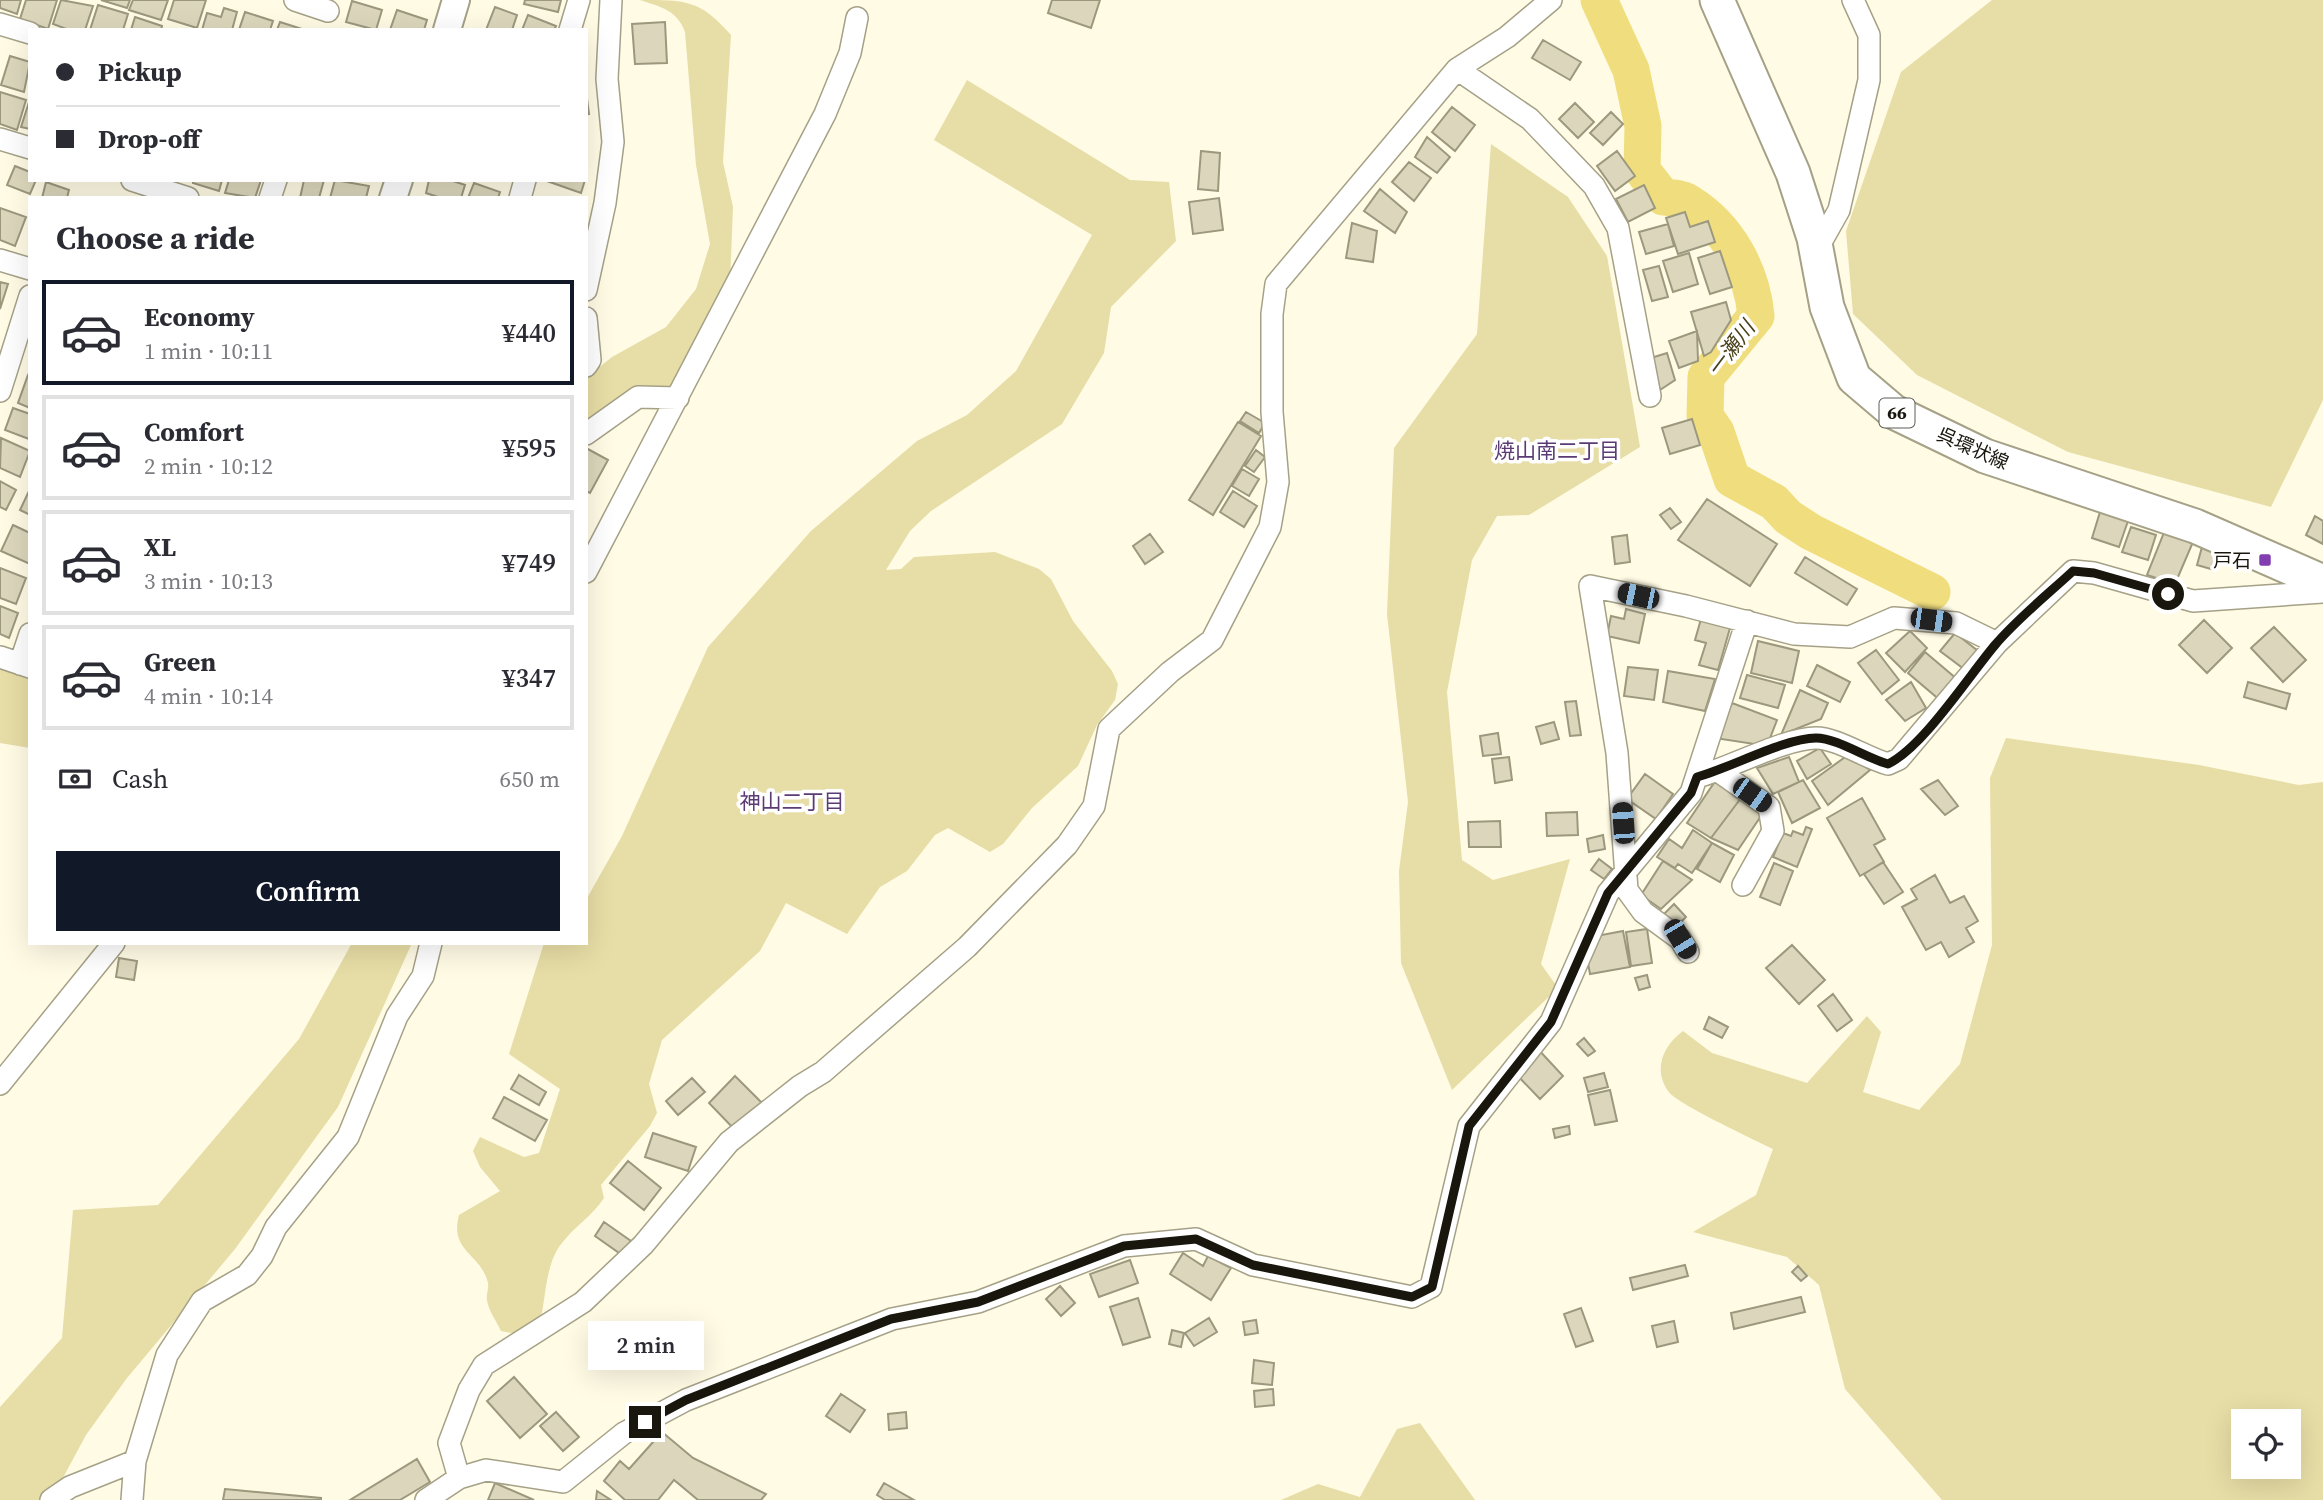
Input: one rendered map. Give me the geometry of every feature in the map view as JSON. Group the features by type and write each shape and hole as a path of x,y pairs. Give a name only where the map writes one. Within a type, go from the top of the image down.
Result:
{"main road":[{"name":"呉環状線","path":"1717,0 1793,173 1816,251 1827,307 1854,378 1894,412 1985,456 2195,526 2323,582"}],"street":[{"path":"295,0 327,13"},
{"path":"448,28 456,0"},
{"path":"571,28 579,0"},
{"path":"588,281 605,203 613,142 607,79 611,0"},
{"path":"459,1478 449,1443 469,1390 484,1365 583,1302 643,1245 729,1142 800,1086 823,1072 967,947 1067,845 1094,806 1109,729 1170,672 1212,640 1270,527 1278,482 1272,412 1272,314 1276,284 1457,69 1507,37 1551,0"},
{"path":"1816,251 1839,210 1870,80 1869,35 1853,0"},
{"path":"588,568 825,114 850,53 857,18"},
{"path":"0,24 28,32"},
{"path":"1457,69 1530,119 1594,186 1618,228 1650,396"},
{"path":"0,139 28,147"},
{"path":"138,182 182,196"},
{"path":"0,260 28,268"},
{"path":"0,391 28,302"},
{"path":"588,339 588,363"},
{"path":"588,433 638,397 678,398"},
{"path":"1708,774 1816,738 1839,743 1864,758 1888,764 1899,759 1997,643 2073,571 2094,573 2193,601 2323,593"},
{"path":"1688,952 1680,939 1643,912 1627,890 1617,753 1590,586 1794,634 1850,637 1894,618 1956,623 1997,643"},
{"path":"426,1500 459,1478 486,1470 563,1482 624,1433 686,1400 891,1319 978,1302 1124,1246 1196,1239 1253,1265 1412,1297 1432,1287 1469,1126 1551,1022 1608,893 1708,774 1747,621"},
{"path":"17,663 28,638"},
{"path":"1708,774 1769,807 1773,831 1743,886"},
{"path":"0,1084 112,945"},
{"path":"132,1500 135,1461 167,1355 183,1326 202,1301 247,1275 262,1256 276,1227 348,1137 397,1016 424,976 431,945"},
{"path":"51,1500 70,1487 135,1461"}],"shaded area":[{"path":"640,0 692,4 710,15 731,35 723,162 733,207 730,284 676,386 644,390 588,418 588,376 612,357 666,327 696,289 710,244 696,165 685,32 678,19 661,7"},
{"path":"1992,0 2323,0 2323,400 2271,507 2068,452 1917,375 1853,314 1846,231 1901,72"},
{"path":"967,80 1130,180 1169,182 1176,241 1111,307 1104,353 1062,424 931,511 910,531 886,570 901,569 914,557 995,552 1039,569 1051,579 1073,621 1112,671 1118,684 1115,700 1097,725 1078,766 1032,808 1003,844 990,852 948,828 935,835 907,871 880,887 847,934 786,903 760,951 662,1040 649,1084 657,1113 650,1126 601,1185 604,1198 557,1251 547,1279 541,1318 517,1334 501,1331 488,1304 488,1283 484,1273 462,1245 457,1227 459,1215 500,1191 480,1167 473,1151 480,1137 524,1157 539,1153 560,1089 509,1054 543,945 588,945 588,896 622,836 708,647 811,531 917,441 967,415 1016,371 1092,235 934,140"},
{"path":"1491,144 1568,197 1607,256 1640,447 1529,515 1497,516 1472,560 1447,692 1462,860 1493,880 1570,859 1541,964 1558,988 1452,1090 1401,963 1399,871 1408,802 1387,614 1394,448 1477,334"},
{"path":"0,656 28,667 28,748 0,743"},
{"path":"2006,738 2199,765 2299,785 2323,782 2323,1500 1942,1500 1845,1389 1819,1285 1787,1257 1693,1232 1756,1195 1773,1149 1700,1112 1668,1091 1661,1074 1662,1058 1676,1037 1683,1031 1712,1053 1807,1083 1867,1016 1881,1032 1863,1092 1919,1110 1960,1064 1992,945 1990,778"},
{"path":"351,945 411,945 338,1107 235,1249 127,1378 86,1435 51,1500 0,1500 0,1407 62,1338 73,1210 158,1205 299,1039"},
{"path":"1420,1423 1475,1500 1281,1500 1318,1484 1360,1497 1397,1429"}],"building":[{"path":"0,0 21,0 17,14 0,8"},
{"path":"26,0 57,0 48,28 20,19"},
{"path":"61,0 93,6 86,28 64,28 53,24"},
{"path":"101,0 130,0 127,8"},
{"path":"133,0 168,0 161,20 129,10"},
{"path":"174,0 206,0 197,28 168,19"},
{"path":"525,0 561,0 558,12 524,4"},
{"path":"1052,0 1100,0 1091,28 1048,13"},
{"path":"352,1 382,10 377,28 346,22"},
{"path":"98,5 128,14 124,28 91,28"},
{"path":"495,7 517,15 513,28 487,28"},
{"path":"224,8 237,12 233,28 203,28 207,13 221,17"},
{"path":"397,10 427,20 425,28 391,28"},
{"path":"245,12 273,21 271,28 240,28"},
{"path":"528,15 556,26 555,28 523,28"},
{"path":"135,17 162,26 162,28 132,28"},
{"path":"280,22 299,28 278,28"},
{"path":"665,22 667,63 635,64 632,24"},
{"path":"1543,40 1581,62 1570,80 1532,58"},
{"path":"10,56 28,61 24,92 1,85"},
{"path":"0,92 26,100 17,130 0,124"},
{"path":"1575,103 1594,122 1578,138 1559,119"},
{"path":"28,105 28,129 21,127"},
{"path":"1452,107 1475,125 1455,151 1432,132"},
{"path":"1611,112 1623,124 1603,145 1590,133"},
{"path":"1427,137 1450,157 1437,173 1415,157"},
{"path":"1201,151 1220,153 1218,191 1198,189"},
{"path":"1617,151 1635,176 1615,191 1597,166"},
{"path":"1409,162 1431,178 1414,201 1392,182"},
{"path":"15,166 28,171 28,182 35,182 30,194 7,185"},
{"path":"46,182 69,190 68,196 42,196"},
{"path":"193,182 221,182 219,191"},
{"path":"228,182 260,182 256,196 225,193"},
{"path":"304,182 323,182 320,196 300,196"},
{"path":"334,182 369,186 366,196 331,196"},
{"path":"429,182 456,182 465,185 462,196 435,196 426,193"},
{"path":"550,182 584,182 581,193"},
{"path":"474,183 500,192 499,196 469,196"},
{"path":"1644,185 1655,208 1628,222 1616,199"},
{"path":"1380,189 1407,212 1395,233 1364,211"},
{"path":"1219,198 1223,230 1193,234 1189,202"},
{"path":"0,208 26,217 15,246 0,240"},
{"path":"1685,212 1690,227 1708,221 1715,242 1678,254 1666,218"},
{"path":"1352,223 1377,231 1373,262 1346,258"},
{"path":"1668,224 1674,246 1646,254 1639,232"},
{"path":"1720,251 1732,287 1710,294 1698,258"},
{"path":"1689,253 1698,284 1673,292 1663,261"},
{"path":"1659,266 1668,297 1652,301 1643,270"},
{"path":"0,282 8,284 0,309"},
{"path":"1726,302 1731,320 1711,352 1704,356 1691,312"},
{"path":"1697,331 1698,361 1679,368 1669,341"},
{"path":"1667,353 1675,380 1660,390 1651,358"},
{"path":"28,375 28,407 18,403"},
{"path":"13,408 28,413 28,439 5,430"},
{"path":"1246,412 1265,423 1259,433 1240,421"},
{"path":"1692,419 1700,445 1670,454 1662,428"},
{"path":"1238,422 1261,436 1213,515 1189,500"},
{"path":"1,438 28,450 20,477 0,468"},
{"path":"588,449 608,460 590,493 588,492"},
{"path":"1256,450 1265,457 1254,472 1245,466"},
{"path":"1242,469 1259,479 1249,496 1232,486"},
{"path":"0,481 16,490 6,510 0,507"},
{"path":"1233,491 1257,506 1244,527 1220,512"},
{"path":"28,493 28,514 20,510"},
{"path":"1707,499 1777,544 1750,586 1678,540"},
{"path":"1670,508 1681,522 1671,529 1660,515"},
{"path":"2100,512 2128,521 2119,547 2092,538"},
{"path":"2315,516 2323,521 2323,544 2306,535"},
{"path":"13,525 28,532 28,563 1,551"},
{"path":"2131,527 2156,535 2148,560 2122,552"},
{"path":"2165,530 2193,542 2175,584 2147,575"},
{"path":"1150,534 1163,552 1145,564 1133,546"},
{"path":"1627,535 1630,562 1615,564 1612,537"},
{"path":"2202,547 2217,551 2211,569 2197,565"},
{"path":"1805,557 1857,589 1847,605 1795,573"},
{"path":"0,568 26,578 16,604 0,598"},
{"path":"0,606 18,613 9,638 0,634"},
{"path":"1626,609 1645,614 1639,643 1607,636 1611,616 1624,619"},
{"path":"1701,619 1730,628 1718,670 1699,665 1706,643 1695,640"},
{"path":"2204,620 2232,648 2207,673 2179,645"},
{"path":"2274,627 2306,660 2283,682 2251,648"},
{"path":"1910,631 1927,648 1905,672 1886,653"},
{"path":"1955,633 1978,651 1964,669 1940,651"},
{"path":"1758,641 1799,651 1792,683 1751,673"},
{"path":"1876,650 1899,680 1882,694 1858,663"},
{"path":"1925,652 1958,680 1941,701 1908,673"},
{"path":"1817,665 1850,682 1840,702 1807,686"},
{"path":"1628,667 1658,670 1654,700 1624,696"},
{"path":"1668,671 1715,679 1705,711 1663,702"},
{"path":"1747,675 1785,685 1778,708 1740,698"},
{"path":"1911,682 1926,708 1905,721 1886,700"},
{"path":"2248,682 2290,694 2286,709 2244,697"},
{"path":"1800,690 1828,703 1821,719 1781,735"},
{"path":"1576,701 1581,735 1570,736 1565,702"},
{"path":"1732,703 1777,720 1767,746 1715,738"},
{"path":"1554,722 1559,739 1541,744 1536,727"},
{"path":"1498,733 1501,754 1483,756 1480,736"},
{"path":"1820,748 1831,764 1807,779 1797,761"},
{"path":"1848,755 1870,770 1828,805 1812,781"},
{"path":"1509,757 1512,780 1495,783 1492,759"},
{"path":"1789,757 1799,782 1773,794 1757,768"},
{"path":"1645,774 1673,794 1656,819 1627,799"},
{"path":"1716,780 1741,798 1711,838 1687,823"},
{"path":"1803,780 1820,808 1792,823 1778,792"},
{"path":"1938,780 1958,806 1945,815 1921,789"},
{"path":"1741,798 1763,813 1738,850 1711,838"},
{"path":"1862,798 1885,839 1874,845 1884,862 1860,876 1827,818"},
{"path":"1577,812 1578,835 1547,836 1546,813"},
{"path":"1500,821 1501,847 1469,847 1468,822"},
{"path":"1806,827 1812,829 1797,867 1773,857 1783,833 1791,836 1793,831 1803,835"},
{"path":"1693,830 1712,843 1692,873 1678,864 1675,868 1657,857 1669,839 1682,848"},
{"path":"1603,835 1605,849 1589,852 1587,839"},
{"path":"1712,843 1734,855 1720,882 1697,869"},
{"path":"1599,859 1612,869 1604,879 1591,870"},
{"path":"1663,861 1692,880 1661,909 1641,895"},
{"path":"1883,862 1903,892 1884,904 1864,874"},
{"path":"1774,863 1793,871 1780,905 1760,897"},
{"path":"1935,875 1950,903 1964,896 1978,921 1966,928 1974,942 1949,957 1941,942 1926,950 1902,907 1917,899 1911,889"},
{"path":"1674,904 1686,917 1672,931 1660,918"},
{"path":"1647,929 1652,963 1631,966 1626,932"},
{"path":"1623,931 1630,967 1590,974 1586,952 1591,937"},
{"path":"1792,945 1825,980 1799,1004 1766,968"},
{"path":"119,958 137,961 134,980 116,977"},
{"path":"1647,975 1650,987 1639,990 1635,978"},
{"path":"1833,994 1852,1020 1837,1031 1818,1006"},
{"path":"1709,1017 1728,1027 1722,1038 1704,1029"},
{"path":"1584,1038 1595,1051 1588,1056 1577,1044"},
{"path":"1536,1047 1563,1076 1540,1099 1512,1070"},
{"path":"1604,1073 1608,1087 1588,1092 1584,1078"},
{"path":"519,1075 546,1092 539,1105 511,1089"},
{"path":"735,1076 764,1105 737,1132 709,1103"},
{"path":"692,1078 705,1092 678,1115 666,1101"},
{"path":"1610,1090 1617,1121 1595,1125 1588,1095"},
{"path":"504,1097 547,1120 535,1141 493,1118"},
{"path":"1569,1126 1570,1134 1555,1138 1553,1129"},
{"path":"653,1133 696,1147 688,1171 645,1157"},
{"path":"628,1161 661,1188 644,1210 610,1183"},
{"path":"604,1222 631,1241 622,1255 595,1236"},
{"path":"1183,1253 1203,1266 1208,1256 1231,1268 1211,1300 1170,1274"},
{"path":"1130,1260 1138,1283 1099,1297 1090,1274"},
{"path":"1685,1265 1688,1276 1633,1290 1630,1278"},
{"path":"1798,1266 1807,1276 1801,1281 1792,1272"},
{"path":"1060,1286 1075,1303 1061,1316 1046,1299"},
{"path":"1801,1297 1805,1312 1734,1329 1731,1313"},
{"path":"1138,1298 1150,1337 1123,1345 1110,1307"},
{"path":"1581,1308 1593,1341 1576,1347 1564,1314"},
{"path":"1209,1318 1217,1332 1194,1346 1185,1333"},
{"path":"1256,1320 1258,1333 1245,1335 1243,1322"},
{"path":"1674,1321 1678,1342 1657,1347 1652,1326"},
{"path":"1172,1330 1184,1333 1181,1347 1169,1344"},
{"path":"1254,1360 1274,1363 1272,1385 1252,1383"},
{"path":"514,1377 547,1414 520,1438 487,1401"},
{"path":"1273,1389 1274,1405 1255,1407 1254,1391"},
{"path":"841,1394 865,1410 850,1432 826,1416"},
{"path":"556,1412 579,1437 563,1451 540,1426"},
{"path":"906,1412 907,1428 889,1430 888,1414"},
{"path":"662,1432 693,1458 766,1494 761,1500 698,1500 674,1480 658,1500 625,1500 604,1481 620,1461 629,1469"},
{"path":"417,1459 430,1482 400,1500 350,1500"},
{"path":"495,1483 534,1500 488,1500"},
{"path":"884,1483 914,1500 885,1500 877,1495"},
{"path":"225,1489 321,1498 321,1500 223,1500"},
{"path":"597,1491 611,1500 596,1500"}],"waterway":[{"name":"一瀬川","path":"1599,0 1631,70 1643,126 1642,170 1663,197 1686,201 1716,225 1736,252 1754,300 1756,316 1706,377 1705,416 1716,432 1732,479 1774,502 1788,517 1811,532 1932,592"}],"place":[{"name":"戸石","path":"2265,560"}],"district":[{"name":"焼山南二丁目","path":"1557,451"},
{"name":"神山二丁目","path":"792,802"}],"route":[{"path":"645,1422 686,1400 891,1319 978,1302 1124,1246 1196,1239 1253,1265 1412,1297 1432,1287 1469,1126 1551,1022 1608,893 1691,793 1697,777 1816,738 1839,743 1864,758 1888,764 1899,759 1932,723 1997,643 2073,571 2094,573 2168,594"}]}
